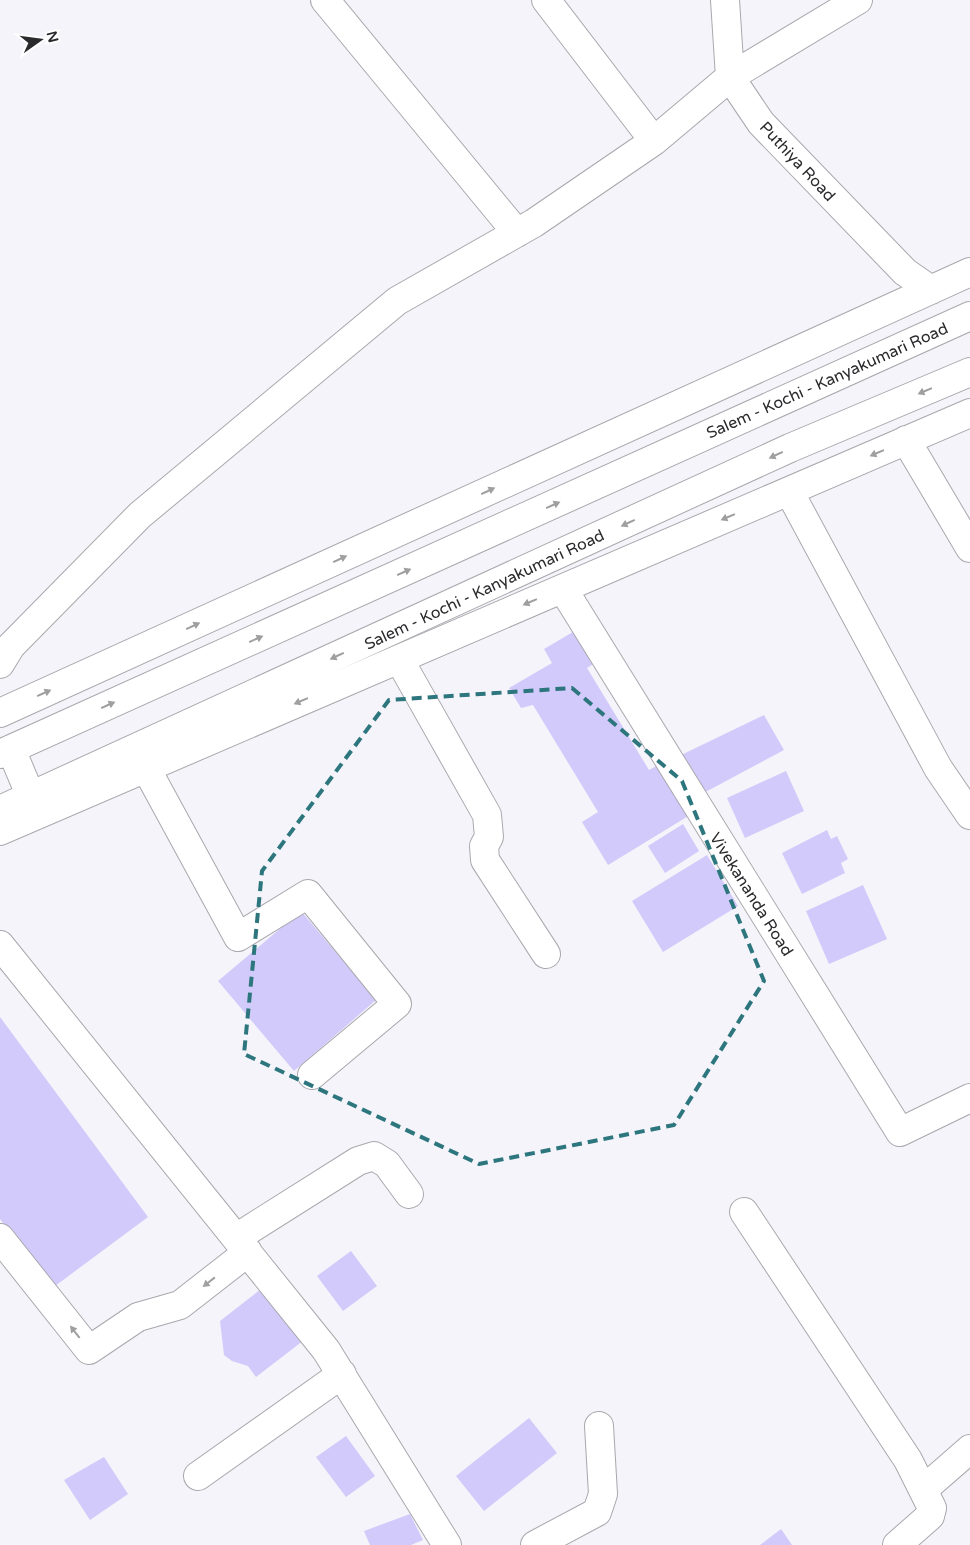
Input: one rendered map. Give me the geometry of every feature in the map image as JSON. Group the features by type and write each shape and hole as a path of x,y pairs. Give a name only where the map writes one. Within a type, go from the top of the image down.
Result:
{"main road":[{"path":"325,0 517,233"},
{"path":"546,0 654,142"},
{"path":"726,0 730,77"},
{"path":"0,664 11,646 140,515 397,301 517,233 654,142 730,77 847,3"},
{"name":"Puthiya Road","path":"730,77 761,122 905,272 931,290"},
{"path":"0,713 970,272"},
{"name":"Salem - Kochi - Kanyakumari Road","path":"6,752 970,316"},
{"name":"Salem - Kochi - Kanyakumari Road","path":"0,810 790,448 970,372"},
{"path":"0,832 970,413"},
{"path":"906,440 970,548"},
{"path":"788,491 938,768 970,815"},
{"name":"Vivekananda Road","path":"563,588 900,1132 970,1098"},
{"path":"399,659 487,815 489,838 484,846 485,860 546,954"},
{"path":"6,752 31,797"},
{"path":"146,768 238,937 308,894 397,1004 312,1075"},
{"path":"0,945 326,1350 447,1545"},
{"path":"0,1238 89,1350 138,1317 180,1305 242,1245 358,1161 374,1156 387,1164 409,1194"},
{"path":"744,1212 908,1460 932,1508 930,1516 897,1545"},
{"path":"198,1476 342,1374"},
{"path":"535,1545 596,1512 603,1494 598,1426"},
{"path":"923,1490 970,1449"}],"highlighted area":[{"path":"572,688 682,781 764,981 674,1125 479,1164 244,1054 262,871 389,700"}],"building":[{"path":"578,629 598,661 587,668 649,770 664,762 695,812 608,865 582,822 598,812 533,705 521,708 509,688 552,663 544,649"},
{"path":"764,715 784,750 698,796 677,757"},
{"path":"786,771 804,811 745,838 727,798"},
{"path":"683,824 699,851 665,873 648,846"},
{"path":"827,830 831,839 837,836 848,859 841,863 845,873 802,894 782,853"},
{"path":"707,855 738,906 663,952 632,901"},
{"path":"863,885 887,939 829,964 806,911"},
{"path":"301,911 376,1000 294,1071 218,981"},
{"path":"0,1017 148,1217 51,1289 0,1219"},
{"path":"351,1251 377,1286 343,1311 317,1276"},
{"path":"261,1289 308,1337 256,1377 248,1366 232,1361 224,1355 220,1321"},
{"path":"529,1418 557,1453 484,1511 456,1476"},
{"path":"346,1436 375,1476 346,1497 316,1457"},
{"path":"104,1457 128,1494 90,1520 64,1480"},
{"path":"410,1514 423,1540 411,1545 370,1545 364,1531"},
{"path":"781,1529 792,1545 760,1545"}]}
